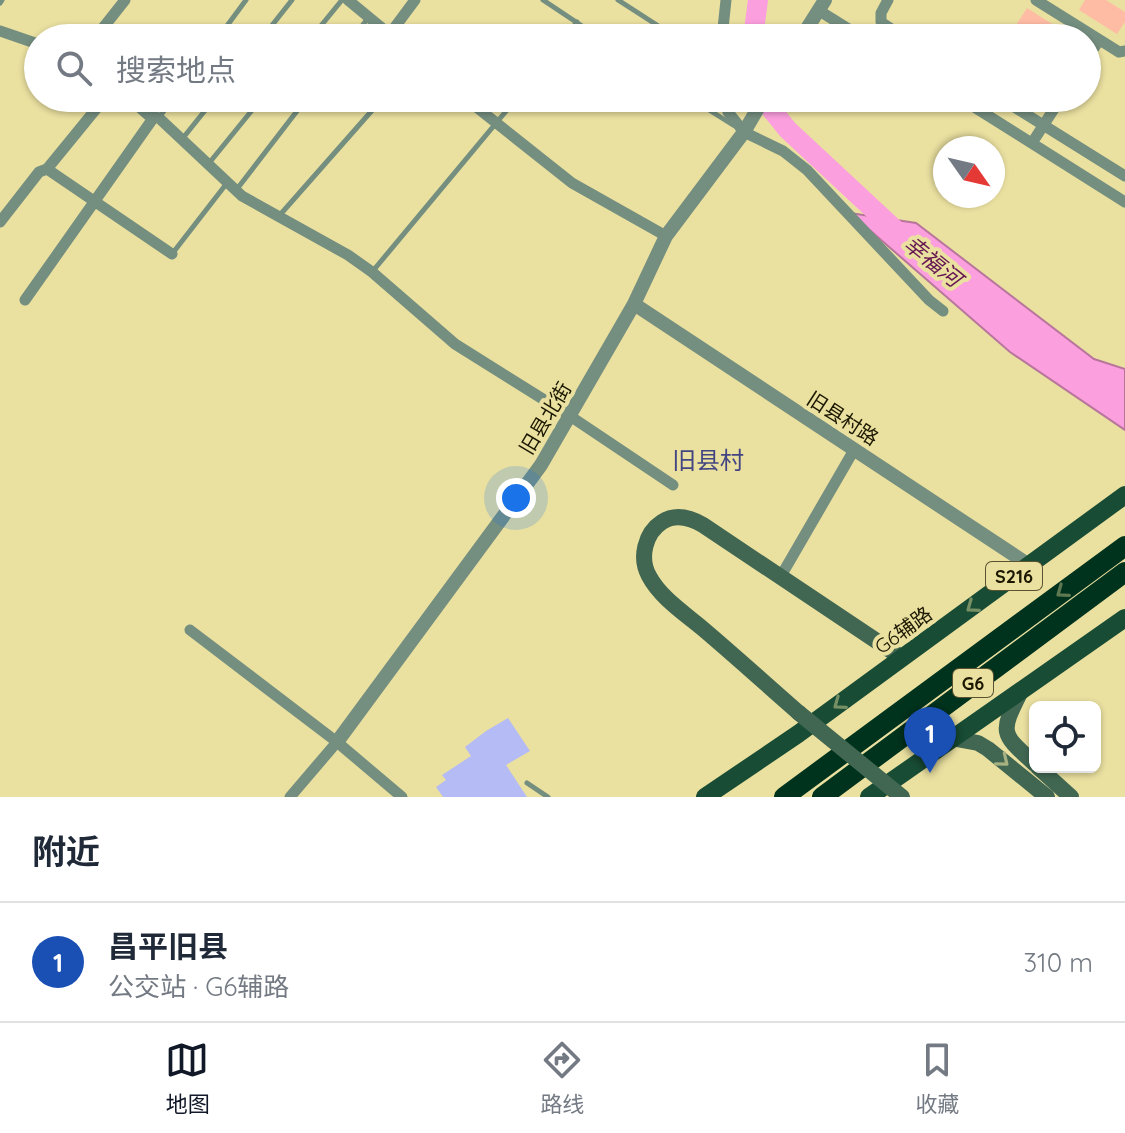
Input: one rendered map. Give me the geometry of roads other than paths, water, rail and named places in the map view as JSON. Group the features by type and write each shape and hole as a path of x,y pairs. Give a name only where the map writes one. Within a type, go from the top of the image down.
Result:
{"highway":[{"path":"784,797 1125,546"},
{"name":"G6","path":"822,797 1125,572"}],"main road":[{"name":"G6辅路","path":"705,797 760,761 1125,495"},
{"path":"902,658 690,518 676,517 663,521 651,533 644,547 644,563 649,577 659,589 799,713 902,797"},
{"path":"869,797 1125,618"},
{"path":"1020,693 1009,715 1006,733 1008,740 1029,759"},
{"path":"951,738 978,743 988,749 1047,797"},
{"path":"1045,773 1071,797"}],"street":[{"path":"106,24 125,0"},
{"path":"348,0 377,24"},
{"path":"400,24 415,0"},
{"path":"884,24 881,13 888,0"},
{"path":"1036,0 1074,24"},
{"path":"722,24 723,2"},
{"path":"810,24 822,5 846,24"},
{"path":"0,31 24,39"},
{"path":"1101,41 1119,52 1125,51"},
{"path":"0,222 39,172 47,169 94,112"},
{"path":"145,112 156,117 232,186 372,272 455,344 673,485"},
{"path":"482,112 572,183 666,236"},
{"path":"728,112 744,132 783,151 807,170 929,300 943,311"},
{"name":"旧县北街","path":"337,742 541,465 634,304 666,236 744,132 755,112"},
{"path":"982,112 1125,202"},
{"path":"1023,112 1125,176"},
{"path":"1032,143 1052,112"},
{"path":"25,300 156,117"},
{"path":"47,169 172,254"},
{"name":"旧县村路","path":"634,304 1029,565"},
{"path":"781,576 854,450"},
{"path":"190,630 337,742 402,797"},
{"path":"290,797 337,742"}],"lane":[{"path":"228,24 246,0"},
{"path":"273,24 292,0"},
{"path":"322,24 342,0"},
{"path":"543,0 580,24"},
{"path":"556,8 562,0"},
{"path":"618,0 655,24"},
{"path":"364,24 369,17"},
{"path":"156,117 161,112"},
{"path":"182,140 204,112"},
{"path":"208,164 251,112"},
{"path":"172,254 295,112"},
{"path":"279,216 371,112"},
{"path":"372,272 506,112"},
{"path":"712,112 744,132"},
{"path":"527,783 548,797"}],"water":[{"path":"850,213 916,223 1094,359 1125,369 1125,430 1010,352"}],"waterway":[{"name":"幸福河","path":"755,24 758,0"},
{"name":"幸福河","path":"773,112 788,130 902,236"}],"place":[{"name":"昌平旧县","path":"930,773"}],"district":[{"name":"旧县村","path":"708,460"}]}
